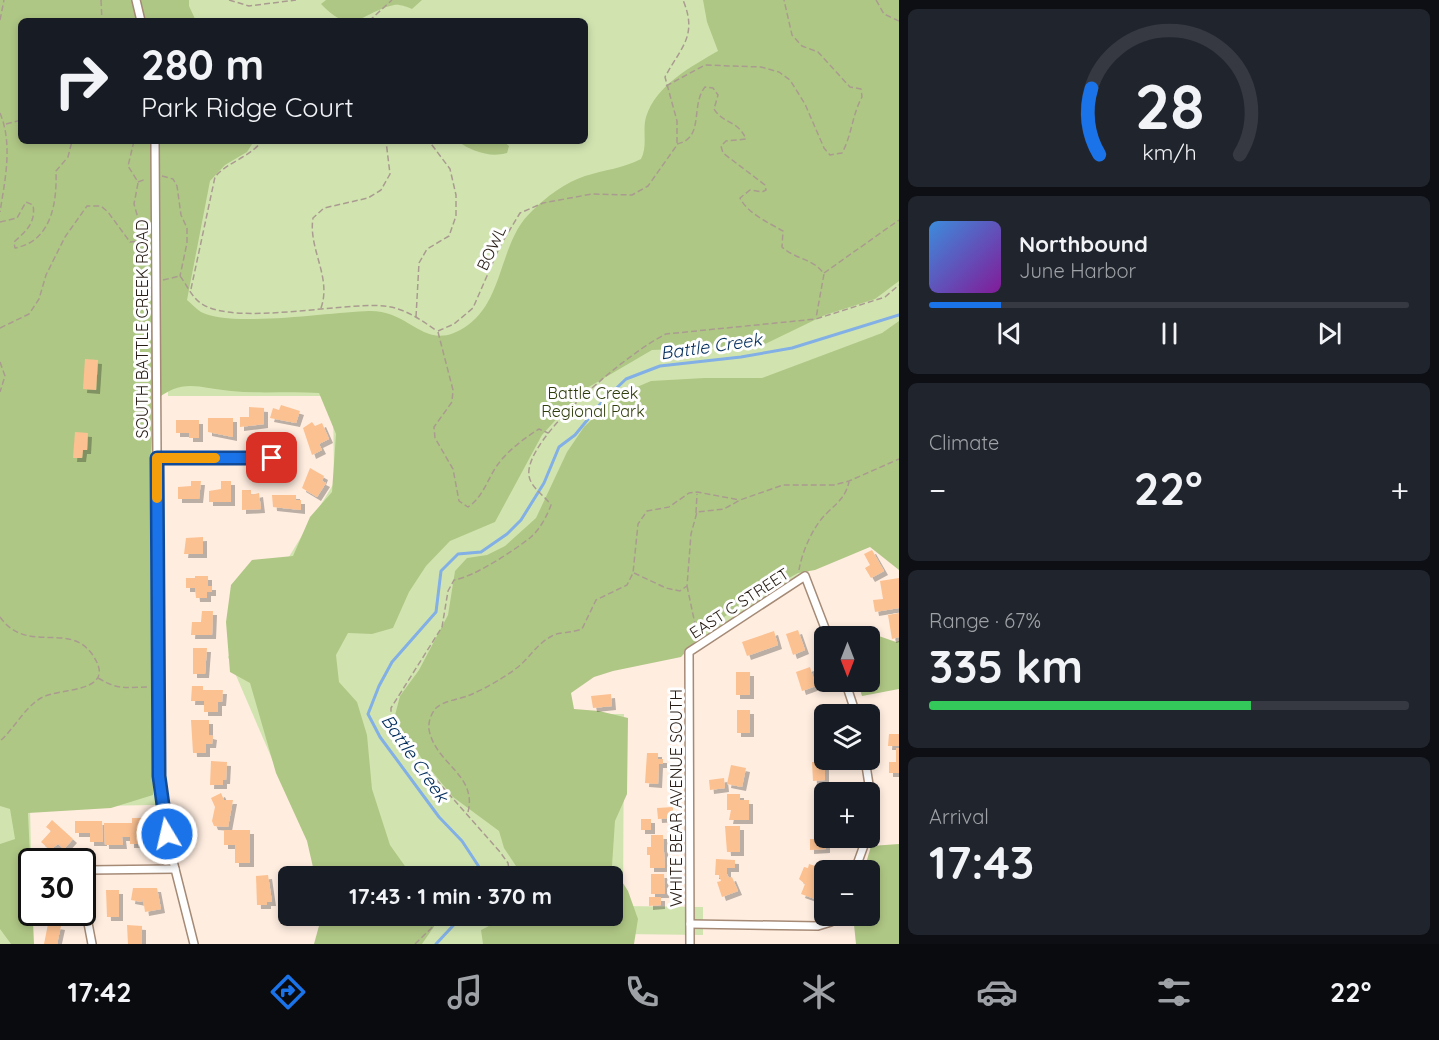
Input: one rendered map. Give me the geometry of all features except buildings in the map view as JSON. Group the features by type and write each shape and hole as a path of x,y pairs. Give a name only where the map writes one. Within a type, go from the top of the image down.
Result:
{"street":[{"path":"136,0 140,18"},
{"name":"SOUTH BATTLE CREEK ROAD","path":"155,144 159,776 175,869 194,944"},
{"path":"157,458 272,458"},
{"path":"803,578 824,626"},
{"name":"EAST C STREET","path":"688,652 803,578"},
{"name":"WHITE BEAR AVENUE SOUTH","path":"688,652 690,944"},
{"path":"92,944 88,923 88,870 175,869"},
{"path":"690,924 814,926"}],"path":[{"path":"0,20 4,0"},
{"path":"101,0 102,18"},
{"path":"229,0 249,6 296,0"},
{"path":"372,18 392,0"},
{"path":"677,144 677,121 665,77 687,40 691,28 683,0"},
{"path":"666,86 705,65 762,67 779,72 790,80 805,104 824,148 830,155 842,153 848,143 856,108 862,97 861,89 850,87 837,76 818,52 802,46 792,35 784,0"},
{"path":"876,0 884,14 899,21"},
{"name":"BOWL","path":"438,331 454,324 473,308 500,246 520,213 543,203 592,194 632,195 648,186 677,144 688,142 694,135 698,97 705,87 713,88 718,95 714,109 716,113 737,124 746,140 726,141 722,146 723,153 765,185 766,190 762,192 750,190 740,198 756,214 783,231 782,247 792,256 813,262 824,274"},
{"path":"0,113 5,124 6,174 0,212"},
{"path":"5,124 18,121"},
{"path":"0,222 16,218 26,202 33,205 34,215 30,226 14,242 15,248 35,240 45,230 56,201 56,171 68,157 71,144"},
{"path":"0,328 29,314 39,299 46,275 65,237 87,206 93,204 100,206 108,212 130,242 139,241 143,237 134,204 138,182 128,166 133,144"},
{"path":"190,290 215,177 220,171 247,157 259,144"},
{"path":"321,309 326,289 311,231 313,218 324,208 368,198 381,190 390,174 386,144"},
{"path":"416,317 418,264 427,249 449,236 456,216 456,195 450,169 431,144"},
{"path":"138,182 155,176 173,179 177,186 181,215 187,228 187,243 180,276 194,297 204,306 225,311 292,312 384,306 416,317 438,331 453,390 452,402 434,428 435,438 453,469 459,501 468,507 477,501 502,459 525,438 539,429 548,433"},
{"path":"816,319 824,274 899,220"},
{"path":"507,866 505,859 468,814 402,741 391,721 391,708 442,627 448,591 454,580 468,578 532,536 548,514 551,505 545,495 534,487 529,476 533,456 548,433 614,368 651,341 666,334 816,319 885,297 899,285"},
{"path":"0,362 5,376 0,392"},
{"path":"696,514 724,509 740,500 783,485 834,485 849,481 899,459"},
{"path":"803,578 801,557 825,514 839,504 846,494 849,481"},
{"path":"468,814 472,797 464,781 450,766 430,734 429,718 437,706 472,694 496,681 517,667 543,641 555,634 570,634 582,629 596,600 627,585 633,573 638,524 647,511 669,507 689,493 697,492 740,500"},
{"path":"697,492 687,586 695,624 706,640"},
{"path":"633,573 666,588 680,591 687,586"},
{"path":"0,616 16,633 29,637 64,638 85,645 96,660 97,678 86,688 41,698 0,741"},
{"path":"97,678 114,687 129,690 158,687"},
{"path":"415,944 434,926"}],"green space":[{"name":"Battle Creek Regional Park","path":"0,0 899,0 899,537 832,534 805,577 689,652 557,678 556,714 624,714 623,906 623,866 314,866 311,849 228,657 334,483 333,396 168,396 167,338 30,480 151,480 156,805 30,807 31,848 18,848 18,926 33,926 33,944 0,944"},
{"path":"0,0 189,0 195,18 18,18 18,144 252,144 247,152 225,165 210,181 187,300 199,311 215,317 257,319 369,311 397,317 429,334 441,336 468,325 480,314 496,285 513,238 521,223 532,211 557,190 571,182 641,159 646,117 658,95 676,78 718,51 707,22 703,0 899,0 899,281 875,299 825,315 761,346 652,350 582,391 542,435 495,522 450,541 426,566 409,592 393,628 372,634 348,633 336,655 339,682 357,702 367,735 372,789 390,845 405,866 313,866 307,841 276,773 250,683 230,672 226,622 231,585 252,560 293,556 310,517 332,492 336,434 319,393 242,392 190,386 173,389 153,402 150,500 153,795 111,808 28,813 30,848 18,848 18,926 33,926 34,944 11,944 0,929 0,844 15,839 10,809 0,806"},
{"path":"326,0 422,0 412,9 394,5 362,18 338,18 321,4"},
{"path":"462,144 507,144 509,146 507,153 494,155"},
{"path":"899,321 899,570 870,547 815,570 798,573 751,599 709,627 681,657 594,677 571,693 574,709 599,711 628,718 627,794 615,821 612,866 516,866 504,848 499,831 453,797 394,719 400,696 419,670 448,615 455,571 467,558 487,555 505,546 536,518 567,452 584,427 618,395 651,381 762,378 882,333"},
{"path":"880,636 899,641 899,689 862,696 861,692 880,692"},
{"path":"899,844 899,944 856,944 854,926 880,926 880,860 867,860 870,848 880,848 880,845"},
{"path":"623,883 638,919 634,944 483,944 481,930 489,926 623,926"},
{"name":"Battle Creek Regional Park","path":"623,906 703,907 703,935 622,934 621,944 315,944 319,926 623,926"},
{"path":"319,926 434,926 422,944 314,944"}],"waterway":[{"name":"Battle Creek","path":"478,866 462,841 439,817 380,737 368,714 392,662 436,612 441,571 458,554 481,552 507,534 521,520 544,483 559,447 575,435 602,402 626,379 660,366 741,357 792,348 899,315"},
{"name":"Battle Creek","path":"436,944 453,926"}],"slow traffic":[{"path":"157,498 157,458 215,458"}],"route":[{"path":"167,834 159,776 157,458 272,458"}]}
